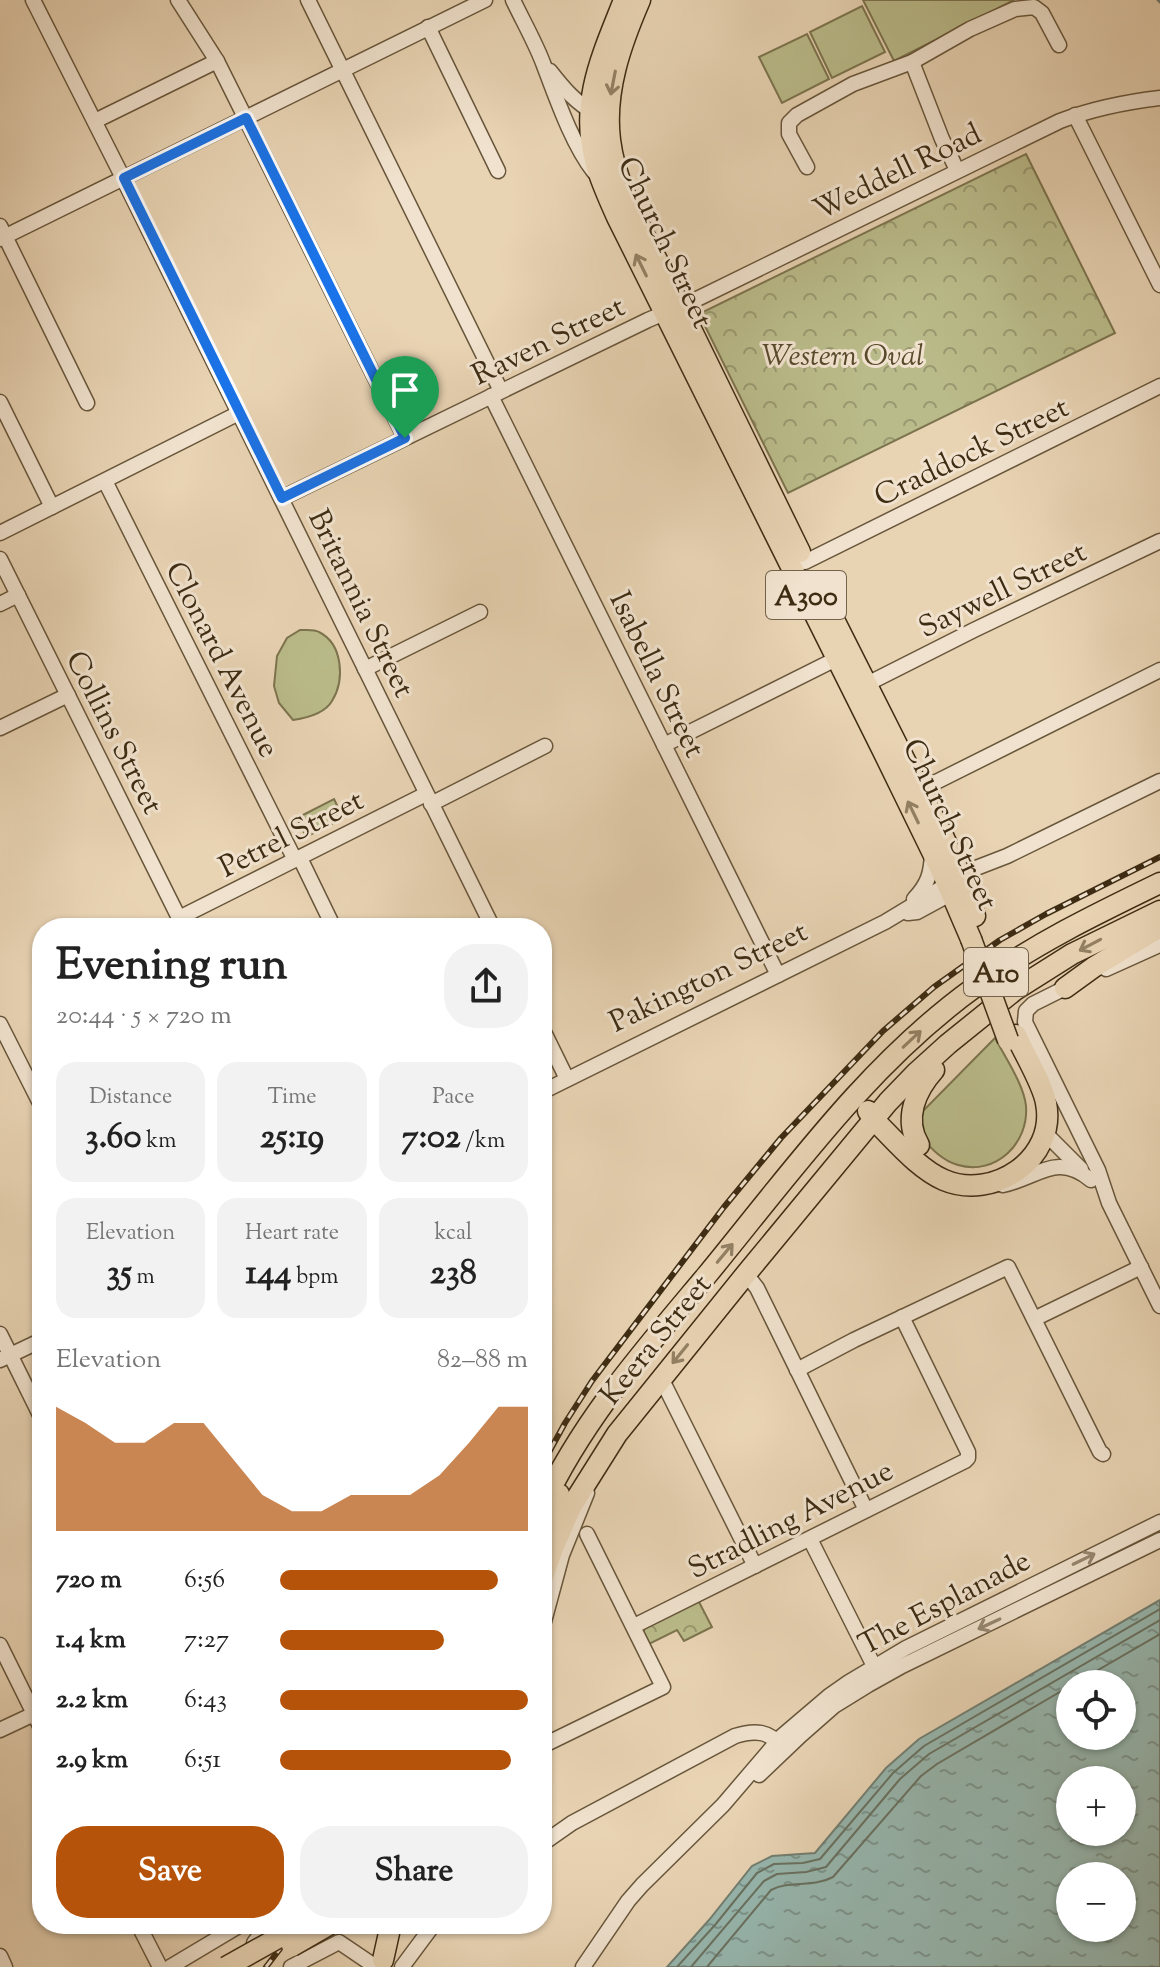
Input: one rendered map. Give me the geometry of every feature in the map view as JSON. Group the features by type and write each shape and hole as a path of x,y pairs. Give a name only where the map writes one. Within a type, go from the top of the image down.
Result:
{"highway":[{"name":"A300","path":"596,117 595,79 624,0"},
{"name":"A300","path":"596,117 611,92 618,59 640,0"},
{"name":"Church Street","path":"596,117 593,153 617,217 672,310 805,562 920,790 976,936 1046,1103 1045,1133"},
{"name":"Church Street","path":"596,117 672,310 933,851 956,884"},
{"name":"A10","path":"857,1095 918,1033 981,982 1055,935 1160,883"},
{"name":"A10","path":"878,1115 916,1073 1015,990 1072,954 1160,911"},
{"path":"1065,988 1094,967 1159,943"},
{"path":"920,1155 912,1127 918,1092 923,1082 978,1018"},
{"name":"Church Street","path":"1016,1031 1034,1114 1045,1133"},
{"path":"857,1095 945,1180 966,1186 993,1183 1016,1172 1035,1153 1045,1133"},
{"name":"Keera Street","path":"623,1379 857,1095"},
{"path":"837,1164 860,1147 880,1142 933,1158 958,1172 993,1170 1011,1160 1024,1146 1033,1127 1034,1114"},
{"name":"Keera Street","path":"595,1470 617,1434 661,1378 878,1115"},
{"name":"A10","path":"552,1511 593,1428 623,1379"},
{"path":"552,1486 587,1426 623,1379"},
{"name":"A10","path":"552,1552 562,1524 595,1470"},
{"path":"226,1963 283,1934"},
{"path":"254,1967 312,1934"},
{"path":"385,1965 390,1934"}],"street":[{"name":"Britannia Street","path":"33,0 124,178 488,918"},
{"path":"178,0 217,61 405,438"},
{"name":"Isabella Street","path":"308,0 664,745 778,975"},
{"path":"87,403 2,234 124,178 485,0"},
{"path":"513,0 586,162 602,181"},
{"path":"807,167 789,134 789,123 797,115 853,84 912,62 970,29 1015,9 1034,7 1042,13 1059,45"},
{"path":"428,27 498,171"},
{"path":"95,121 217,61"},
{"path":"542,61 568,93 596,117"},
{"path":"912,62 957,170"},
{"path":"559,82 578,90 595,79"},
{"name":"Weddell Road","path":"672,310 1075,115 1160,98"},
{"path":"558,102 579,118 596,117"},
{"path":"1075,115 1160,285"},
{"name":"Raven Street","path":"282,498 672,310"},
{"name":"Craddock Street","path":"805,562 1160,386"},
{"path":"0,402 52,507"},
{"path":"0,533 239,413"},
{"name":"Clonard Avenue","path":"105,481 329,918"},
{"name":"Saywell Street","path":"867,684 1160,541"},
{"name":"Collins Street","path":"0,559 180,918"},
{"path":"0,604 18,595"},
{"path":"365,669 480,612"},
{"path":"664,745 838,658"},
{"path":"920,790 1160,670"},
{"path":"0,728 68,695"},
{"name":"Petrel Street","path":"191,918 297,859 545,746"},
{"name":"Pakington Street","path":"552,1087 900,914 917,912 976,868 999,860 1160,781"},
{"path":"900,914 927,883 933,851"},
{"path":"1016,1031 1030,1007 1065,988"},
{"path":"0,1024 32,1087"},
{"path":"1016,1031 1027,1027 1098,1170 1109,1203 1160,1306"},
{"path":"552,1048 567,1079"},
{"path":"1029,1065 1059,1112 1084,1142"},
{"path":"1045,1133 1109,1203"},
{"path":"966,1186 989,1188 1007,1185 1071,1158 1084,1142"},
{"path":"1054,1167 1070,1167 1091,1180"},
{"path":"797,1370 1008,1267 1103,1454"},
{"path":"1034,1319 1141,1267"},
{"path":"746,1274 757,1288 866,1510"},
{"name":"Stradling Avenue","path":"634,1626 968,1458 968,1452 902,1317"},
{"path":"0,1334 5,1358 32,1403"},
{"path":"5,1358 32,1345"},
{"path":"661,1378 755,1566"},
{"name":"Keera Street","path":"552,1592 562,1555 595,1470"},
{"name":"The Esplanade","path":"877,1672 906,1648 1160,1522"},
{"path":"552,1741 663,1687 587,1534"},
{"path":"810,1539 877,1672"},
{"name":"The Esplanade","path":"776,1751 829,1696 1160,1540"},
{"path":"0,1645 32,1710"},
{"path":"0,1730 32,1715"},
{"path":"552,1837 572,1823 735,1736 761,1732 776,1751"},
{"path":"583,1967 628,1901 776,1751"},
{"path":"590,1967 640,1896 776,1751"},
{"path":"552,1830 572,1823"},
{"path":"143,1934 160,1967"},
{"path":"170,1967 226,1934"},
{"path":"254,1943 261,1934"},
{"path":"385,1965 395,1934"},
{"path":"385,1965 422,1934"},
{"path":"291,1967 339,1942 385,1965"},
{"path":"201,1950 216,1950 226,1963"},
{"path":"0,1956 5,1967"}],"green space":[{"path":"863,0 1014,0 894,61"},
{"path":"862,6 885,52 832,78 810,32"},
{"path":"807,34 829,79 782,103 759,57"},
{"name":"Western Oval","path":"1026,154 1115,333 788,493 699,314"},
{"path":"300,630 315,630 327,638 337,654 340,673 336,692 325,709 293,720 279,703 274,686 277,656 287,638"},
{"path":"334,799 343,818 306,837 297,818"},
{"path":"995,1038 1025,1098 1022,1132 1016,1144 997,1161 985,1166 958,1165 941,1156 919,1135 917,1114"},
{"path":"698,1600 712,1627 684,1641 677,1630 649,1644 641,1629"}],"water":[{"path":"1160,1600 1160,1967 667,1967 752,1866 772,1856 815,1853 886,1768 919,1739"}],"railway":[{"path":"552,1447 592,1381 724,1207 781,1138 883,1031 934,987 1000,940 1160,857"},
{"path":"266,1967 291,1934"}],"route":[{"path":"246,118 405,438 282,498 124,178 246,118"}]}
